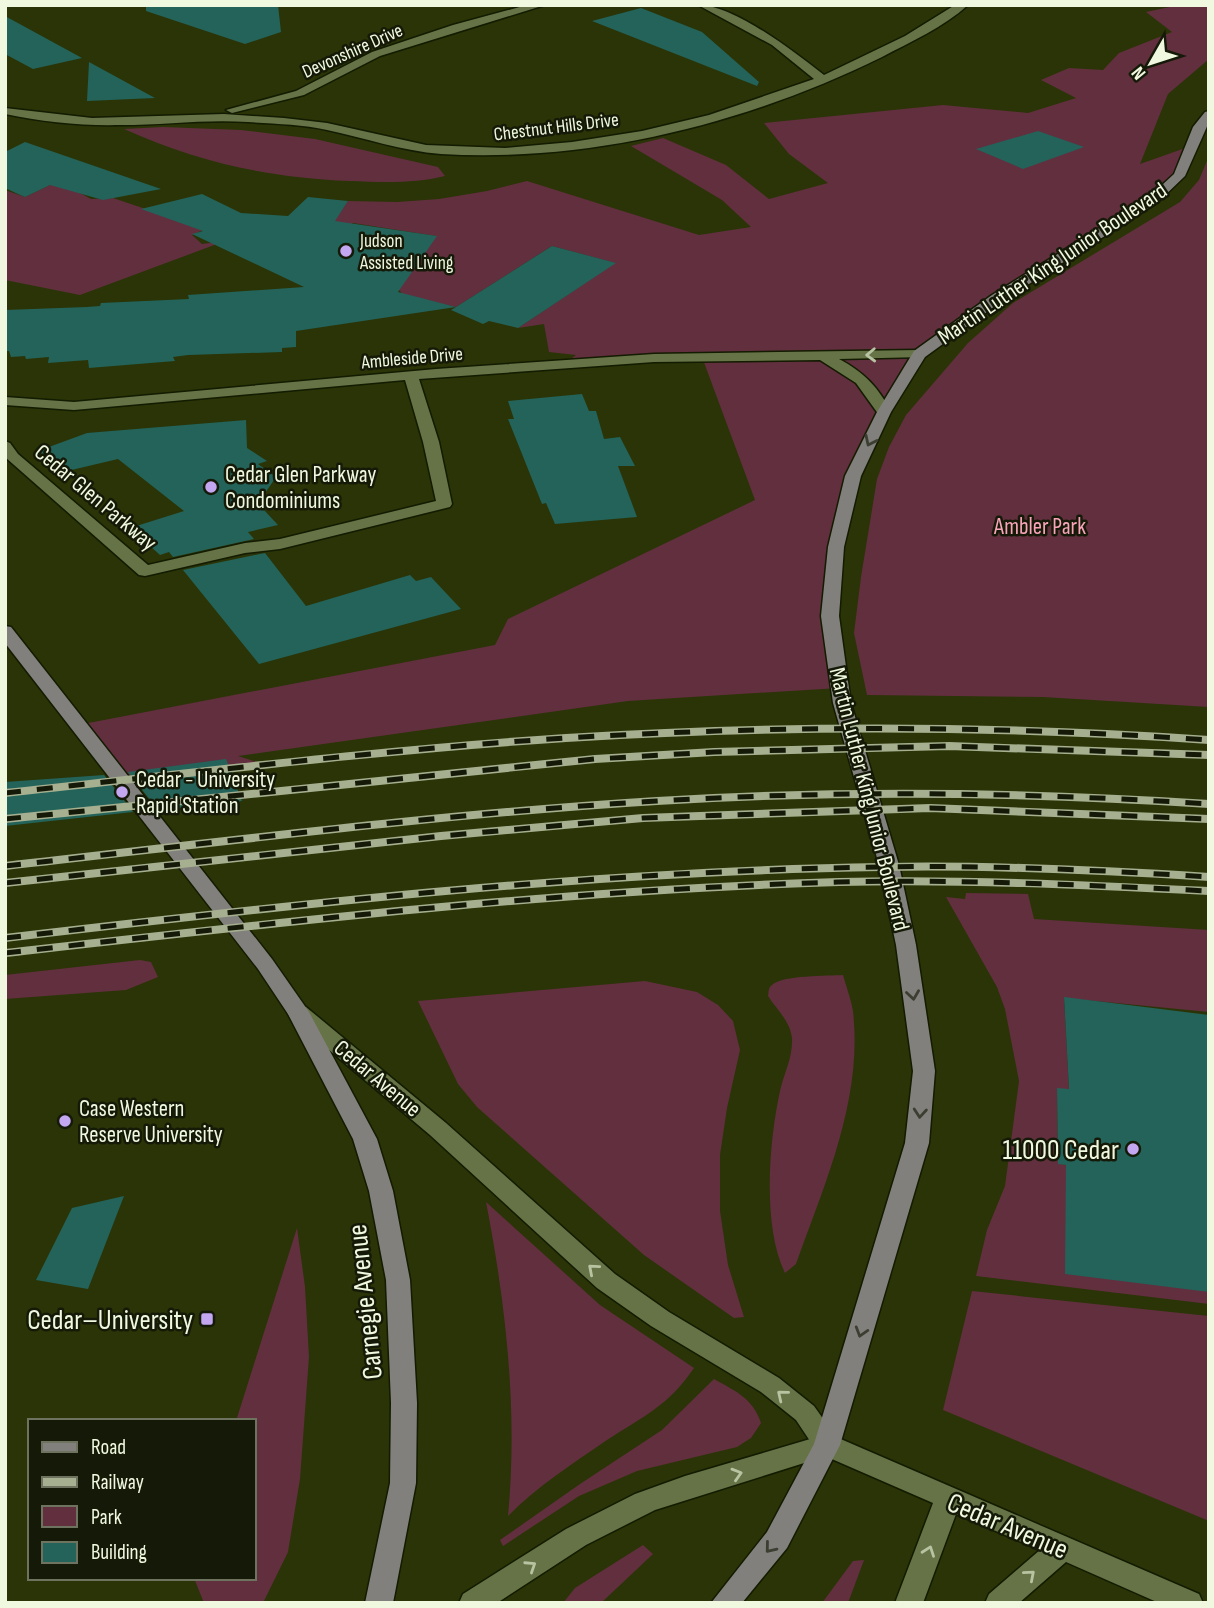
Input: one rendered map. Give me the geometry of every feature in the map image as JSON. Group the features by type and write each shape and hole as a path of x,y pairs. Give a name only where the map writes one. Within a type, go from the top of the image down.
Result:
{"main road":[{"name":"Martin Luther King Junior Boulevard","path":"725,1603 777,1540 827,1445 917,1143 924,1071 906,945 888,865 842,703 830,616 836,547 853,476 884,412 919,354 997,298 1153,200 1179,176 1199,127 1209,114"},
{"name":"Cedar Avenue","path":"5,631 265,964 298,1012"},
{"name":"Carnegie Avenue","path":"298,1012 365,1139 381,1191 398,1280 404,1403 403,1483 379,1603"}],"street":[{"name":"Devonshire Drive","path":"204,116 301,102 376,54 457,27 540,5"},
{"path":"703,5 776,43 823,80"},
{"name":"Chestnut Hills Drive","path":"5,111 51,118 119,122 204,116 324,126 437,150 520,152 612,139 765,102 823,80 925,30 963,5"},
{"name":"Devonshire Drive","path":"301,102 324,126"},
{"name":"Ambleside Drive","path":"13,402 74,406 657,358 919,354"},
{"name":"Ambleside Drive","path":"823,357 863,379 874,390 884,412"},
{"name":"Cedar Glen Parkway","path":"5,446 22,465 145,571 244,548 280,544 444,504 431,442 411,377"},
{"path":"5,414 13,402"},
{"name":"Cedar Avenue","path":"298,1012 438,1129 606,1281 660,1319 770,1385 805,1413 827,1445 1189,1603"},
{"path":"473,1603 576,1537 645,1502 827,1445"},
{"path":"909,1603 948,1499"},
{"path":"999,1603 1062,1548"}],"green space":[{"path":"1179,5 1209,5 1209,59 1168,94 1140,164 1191,146 1179,176 1153,200 919,354 853,476 836,547 839,688 628,701 238,756 266,765 121,781 78,725 495,645 508,619 755,500 702,357 565,364 576,355 549,352 544,324 518,328 615,263 552,246 456,307 403,295 397,287 436,236 353,223 345,229 330,227 348,201 439,199 527,181 699,235 751,227 722,200 631,146 663,138 726,165 769,199 828,183 789,154 764,123 943,105 1028,113 1076,98 1041,80 1069,68 1103,70 1119,53 1172,32 1146,12"},
{"path":"163,127 241,130 315,139 438,167 445,176 385,182 319,179 261,172 180,151 124,129"},
{"name":"Ambler Park","path":"1209,156 1209,707 1043,697 867,695 854,633 861,577 877,479 889,447 906,415 968,343 1013,303 1180,202 1199,180"},
{"path":"58,181 91,199 113,198 205,229 192,235 202,244 225,241 80,295 5,280 5,190 25,197"},
{"path":"966,893 1028,894 1034,919 1209,930 1209,1012 1064,998 1069,1089 1057,1089 1058,1163 1069,1166 1209,1292 1209,1304 976,1276 987,1230 1005,1186 1019,1081 1005,1009 997,987 946,897 965,899"},
{"path":"140,960 151,962 158,977 126,990 5,999 5,975"},
{"path":"843,975 853,1011 855,1044 847,1108 829,1172 796,1264 785,1273 773,1232 770,1183 776,1111 790,1058 792,1038 786,1021 768,996 769,990 772,985 785,979"},
{"path":"645,981 697,992 718,1005 733,1021 740,1050 720,1155 720,1211 728,1265 744,1317 734,1318 644,1255 477,1107 458,1084 418,1001"},
{"path":"486,1202 600,1305 694,1368 665,1401 556,1476 508,1516 511,1398 504,1319"},
{"path":"297,1228 305,1287 309,1357 300,1479 288,1552 263,1603 204,1603 195,1580 256,1580 256,1419 237,1419"},
{"path":"972,1291 1209,1316 1209,1521 943,1410"},
{"path":"714,1379 742,1396 758,1414 761,1423 751,1438 737,1447 637,1471 579,1496 503,1546 500,1540 662,1430"},
{"path":"643,1545 653,1554 601,1603 563,1603 575,1588"},
{"path":"864,1560 848,1603 822,1603 853,1561"}],"building":[{"path":"146,5 278,5 281,32 245,44 146,11"},
{"path":"641,8 702,32 759,82 757,86 592,21"},
{"path":"5,16 82,58 33,69 5,54"},
{"path":"89,62 155,98 87,101"},
{"path":"1038,131 1084,147 1023,169 976,149"},
{"path":"25,142 161,189 103,200 50,185 25,197 5,188 5,152"},
{"name":"Judson Assisted Living","path":"202,194 241,213 288,216 308,197 348,201 335,221 437,236 398,292 456,307 296,331 296,347 282,348 282,352 188,355 173,357 175,361 89,368 88,360 48,363 49,357 11,357 9,351 5,351 5,310 100,306 101,303 189,299 188,295 304,287 192,234 203,231 141,209"},
{"path":"552,246 616,263 518,328 489,321 483,324 451,310"},
{"path":"582,394 589,411 596,411 604,439 620,437 635,466 618,466 637,517 555,524 546,503 542,504 508,419 514,419 508,401"},
{"name":"Cedar Glen Parkway Condominiums","path":"246,420 247,448 267,461 258,464 276,477 261,499 270,507 264,510 278,525 248,532 254,539 173,557 169,552 160,555 130,528 184,511 118,459 63,472 38,451 87,433"},
{"path":"265,553 306,606 410,575 416,581 431,577 461,609 259,664 183,570"},
{"path":"226,759 242,801 158,810 128,772"},
{"path":"104,775 133,812 5,826 5,782"},
{"name":"11000 Cedar","path":"1064,997 1209,1015 1209,1292 1065,1274 1066,1165 1058,1164 1057,1088 1069,1089"},
{"path":"124,1196 88,1289 36,1280 72,1208"}],"railway":[{"path":"5,793 426,749 647,734 888,728 1209,740"},
{"path":"5,819 595,759 714,752 949,746 1209,755"},
{"path":"5,866 412,821 726,797 933,794 1209,804"},
{"path":"5,883 441,836 643,818 930,808 1209,819"},
{"path":"5,938 443,891 662,875 923,867 1046,869 1209,877"},
{"path":"5,953 421,909 734,886 931,881 1209,891"}],"place":[{"name":"Judson Assisted Living","path":"346,251"},
{"name":"Cedar Glen Parkway Condominiums","path":"211,487"},
{"name":"Cedar - University Rapid Station","path":"122,792"},
{"name":"Case Western Reserve University","path":"65,1121"},
{"name":"11000 Cedar","path":"1133,1149"},
{"name":"Cedar–University","path":"207,1319"}]}
